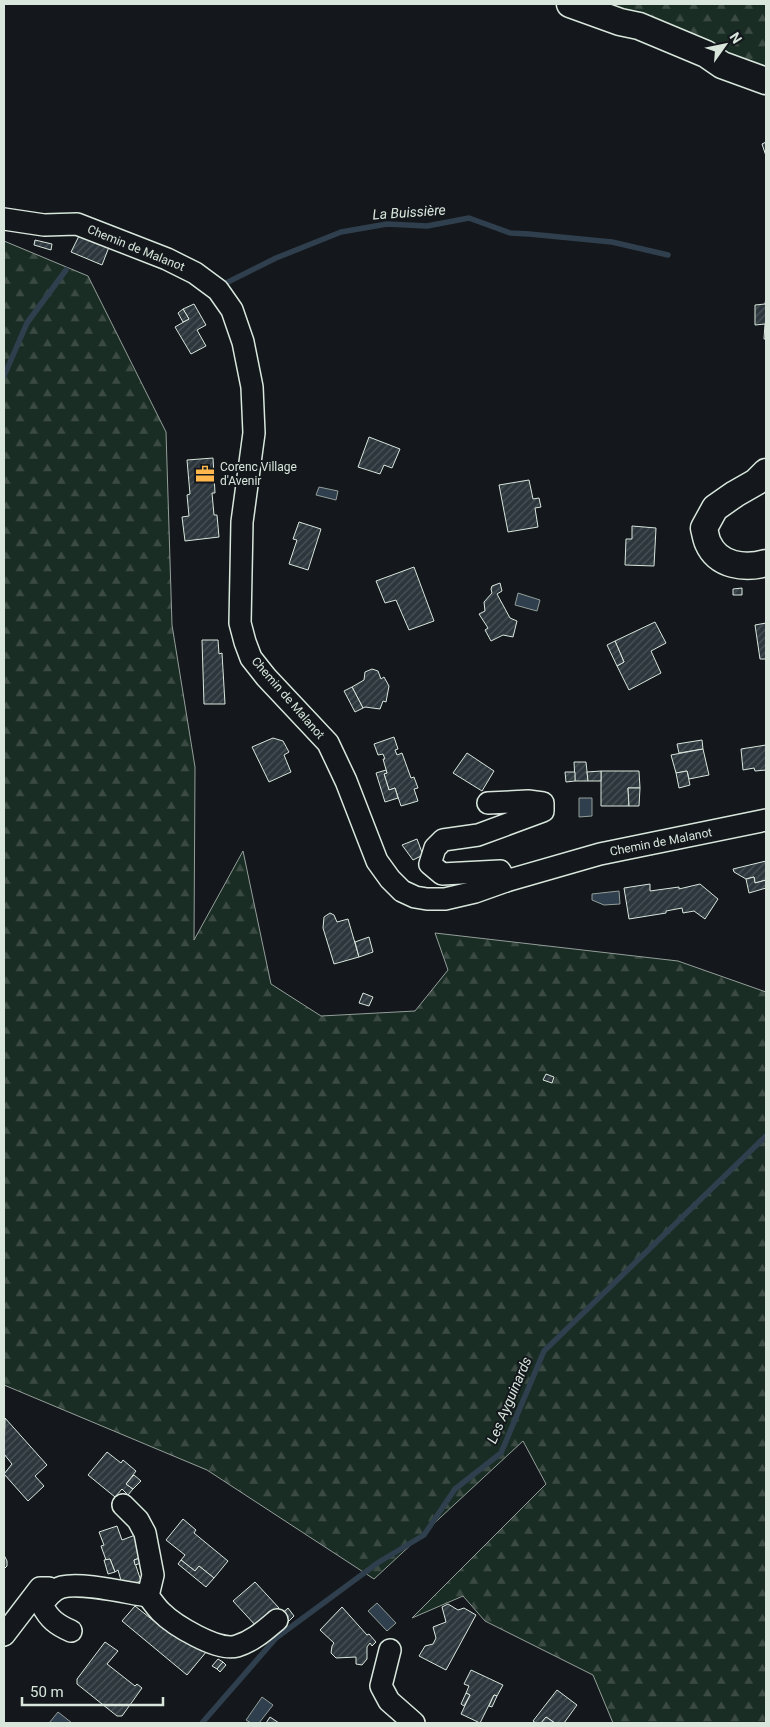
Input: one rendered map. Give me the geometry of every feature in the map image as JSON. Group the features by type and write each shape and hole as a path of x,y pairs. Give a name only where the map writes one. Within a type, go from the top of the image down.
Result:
{"main road":[{"path":"570,4 620,22 639,26 706,54 722,65 766,81"},
{"path":"766,472 756,482 715,508 704,528 708,543 718,558 732,564 747,566 766,563"}],"street":[{"name":"Chemin de Malanot","path":"4,219 44,225 77,224 167,259 195,273 218,290 232,310 243,342 252,387 254,433 242,522 240,623 245,642 251,658 282,696 328,743 346,780 376,861 402,891 415,897 445,899 475,892 506,881 600,854 766,820"},
{"path":"488,803 528,801 543,803 543,812 478,835 443,840 435,848 430,864 442,874 500,871 506,881"},
{"path":"124,1505 138,1520 145,1532 153,1574 148,1596"},
{"path":"61,1587 47,1597 42,1605 48,1616 71,1632"},
{"path":"4,1635 40,1588 96,1588 148,1596 161,1612 190,1632 212,1643 235,1647 254,1639 277,1620"},
{"path":"390,1650 381,1686 389,1701 414,1723"}],"green space":[{"path":"611,4 766,4 766,72"},
{"path":"4,241 88,276 166,432 172,625 195,767 194,940 243,851 271,984 321,1016 415,1011 448,970 435,933 678,961 766,992 766,1723 613,1723 593,1675 485,1621 463,1596 412,1618 546,1484 523,1441 374,1579 207,1470 4,1385"}],"water":[{"path":"319,487 338,491 336,500 316,495"},
{"path":"518,593 540,600 537,611 515,605"},
{"path":"579,798 592,798 592,816 579,817"},
{"path":"619,891 620,904 604,905 592,900 592,894"},
{"path":"377,1603 396,1623 387,1631 368,1611"},
{"path":"262,1697 273,1705 259,1723 251,1723 246,1720"},
{"path":"58,1712 72,1723 49,1723"}],"building":[{"path":"766,142 766,156 762,144"},
{"path":"79,236 109,247 102,265 71,252"},
{"path":"35,240 52,244 51,250 34,245"},
{"path":"766,298 766,339 764,339 765,324 755,325 755,305 765,304"},
{"path":"194,304 206,325 197,330 206,346 191,354 175,327 189,319 183,309"},
{"path":"183,309 189,319 183,322 178,313"},
{"path":"369,437 400,449 392,468 384,465 380,474 358,467"},
{"path":"213,458 215,493 212,493 219,537 185,541 182,517 189,516 187,495 190,494 187,460"},
{"path":"529,480 533,499 539,498 541,507 535,508 538,527 508,532 499,485"},
{"path":"299,522 321,529 308,570 289,564 297,540 293,539"},
{"path":"632,526 656,528 654,566 625,565 626,539 632,539"},
{"path":"414,567 434,621 409,630 396,600 385,603 376,581"},
{"path":"500,583 502,591 497,594 510,618 517,621 513,637 503,635 491,641 485,630 488,628 479,614 485,611 484,602 492,593 492,586"},
{"path":"742,588 742,595 733,595 733,589"},
{"path":"655,622 666,643 651,651 661,673 629,690 617,666 624,662 615,641"},
{"path":"766,623 766,659 760,659 755,625"},
{"path":"202,640 218,640 219,654 222,653 225,704 204,704"},
{"path":"615,641 624,662 617,666 607,645"},
{"path":"372,669 378,671 381,679 384,677 389,686 386,702 383,701 380,709 363,708 352,687 364,680 365,672"},
{"path":"352,687 363,708 355,712 344,691"},
{"path":"394,737 398,749 395,750 397,755 402,753 411,778 414,777 418,788 414,789 418,801 401,806 395,788 389,790 384,774 387,773 383,759 385,759 383,754 378,755 374,744"},
{"path":"273,738 283,741 289,752 284,755 291,772 269,782 252,747"},
{"path":"702,740 703,749 679,753 677,744"},
{"path":"766,745 766,770 755,771 754,768 743,770 741,749"},
{"path":"703,749 709,775 689,779 687,771 676,773 671,755"},
{"path":"467,753 494,771 482,791 453,773"},
{"path":"574,762 586,762 588,781 575,781"},
{"path":"386,770 387,773 384,774 389,790 395,788 398,798 385,802 376,773"},
{"path":"601,771 639,771 640,788 628,788 629,806 601,806"},
{"path":"601,771 601,781 588,781 587,772"},
{"path":"687,771 690,785 679,788 676,773"},
{"path":"565,772 575,772 575,781 566,782"},
{"path":"628,788 640,788 639,806 629,806"},
{"path":"417,839 423,855 413,860 402,845"},
{"path":"766,861 766,880 755,883 754,877 746,879 734,872 733,869"},
{"path":"754,877 755,883 766,880 766,888 749,893 746,879"},
{"path":"650,884 650,891 679,887 679,889 700,884 718,899 705,919 694,911 683,913 682,908 666,911 666,913 629,919 624,888"},
{"path":"330,913 334,915 337,922 348,919 359,957 334,964 323,928 324,917"},
{"path":"369,937 373,952 359,957 355,942"},
{"path":"363,993 373,997 369,1006 359,1003"},
{"path":"546,1074 554,1077 552,1083 543,1080"},
{"path":"5,1418 47,1465 35,1476 44,1486 28,1501 4,1474 12,1464 4,1454"},
{"path":"107,1452 121,1463 123,1460 136,1471 126,1484 133,1489 128,1495 122,1489 115,1497 88,1475"},
{"path":"134,1475 141,1481 133,1489 126,1484"},
{"path":"183,1519 196,1530 194,1533 228,1561 214,1578 199,1566 195,1571 181,1560 185,1555 166,1540"},
{"path":"117,1526 122,1540 138,1534 146,1556 134,1560 141,1581 133,1584 122,1584 118,1570 115,1572 110,1559 106,1560 101,1546 104,1545 99,1532"},
{"path":"4,1555 7,1566 4,1569"},
{"path":"146,1556 147,1561 135,1565 134,1560"},
{"path":"110,1559 115,1572 108,1574 104,1560"},
{"path":"181,1560 195,1571 199,1566 214,1578 206,1587 178,1564"},
{"path":"255,1582 279,1608 257,1627 233,1601"},
{"path":"448,1604 458,1610 464,1608 476,1615 446,1670 419,1656 425,1646 433,1644 436,1638 433,1627 446,1622 442,1607"},
{"path":"135,1606 164,1629 167,1626 207,1651 187,1675 122,1621"},
{"path":"342,1607 367,1635 369,1634 376,1642 372,1646 370,1643 367,1647 367,1659 362,1665 356,1664 356,1657 336,1658 331,1653 334,1643 320,1630"},
{"path":"288,1608 294,1616 283,1627 276,1619"},
{"path":"105,1642 118,1651 107,1664 135,1686 137,1684 142,1688 122,1716 117,1716 77,1684 77,1679"},
{"path":"218,1659 223,1662 217,1669 212,1666"},
{"path":"223,1662 226,1665 220,1672 217,1669"},
{"path":"471,1670 503,1685 497,1696 494,1695 480,1723 461,1714 470,1695 466,1693 469,1686 464,1684"},
{"path":"557,1690 577,1705 564,1723 555,1723 546,1717 541,1723 533,1721"},
{"path":"466,1693 470,1695 464,1706 461,1704"},
{"path":"494,1695 497,1696 492,1707 489,1706"},
{"path":"270,1717 279,1723 266,1723"},
{"path":"546,1717 555,1723 541,1723"}],"waterway":[{"name":"La Buissière","path":"220,286 276,258 341,232 387,224 427,226 469,218 510,233 612,242 668,255"},
{"name":"La Buissière","path":"4,376 27,323 66,270"},
{"name":"Les Ayguinards","path":"202,1723 276,1638 379,1562 424,1535 455,1489 501,1453 544,1351 766,1136"}],"place":[{"name":"Corenc Village d'Avenir","path":"205,474"}]}
